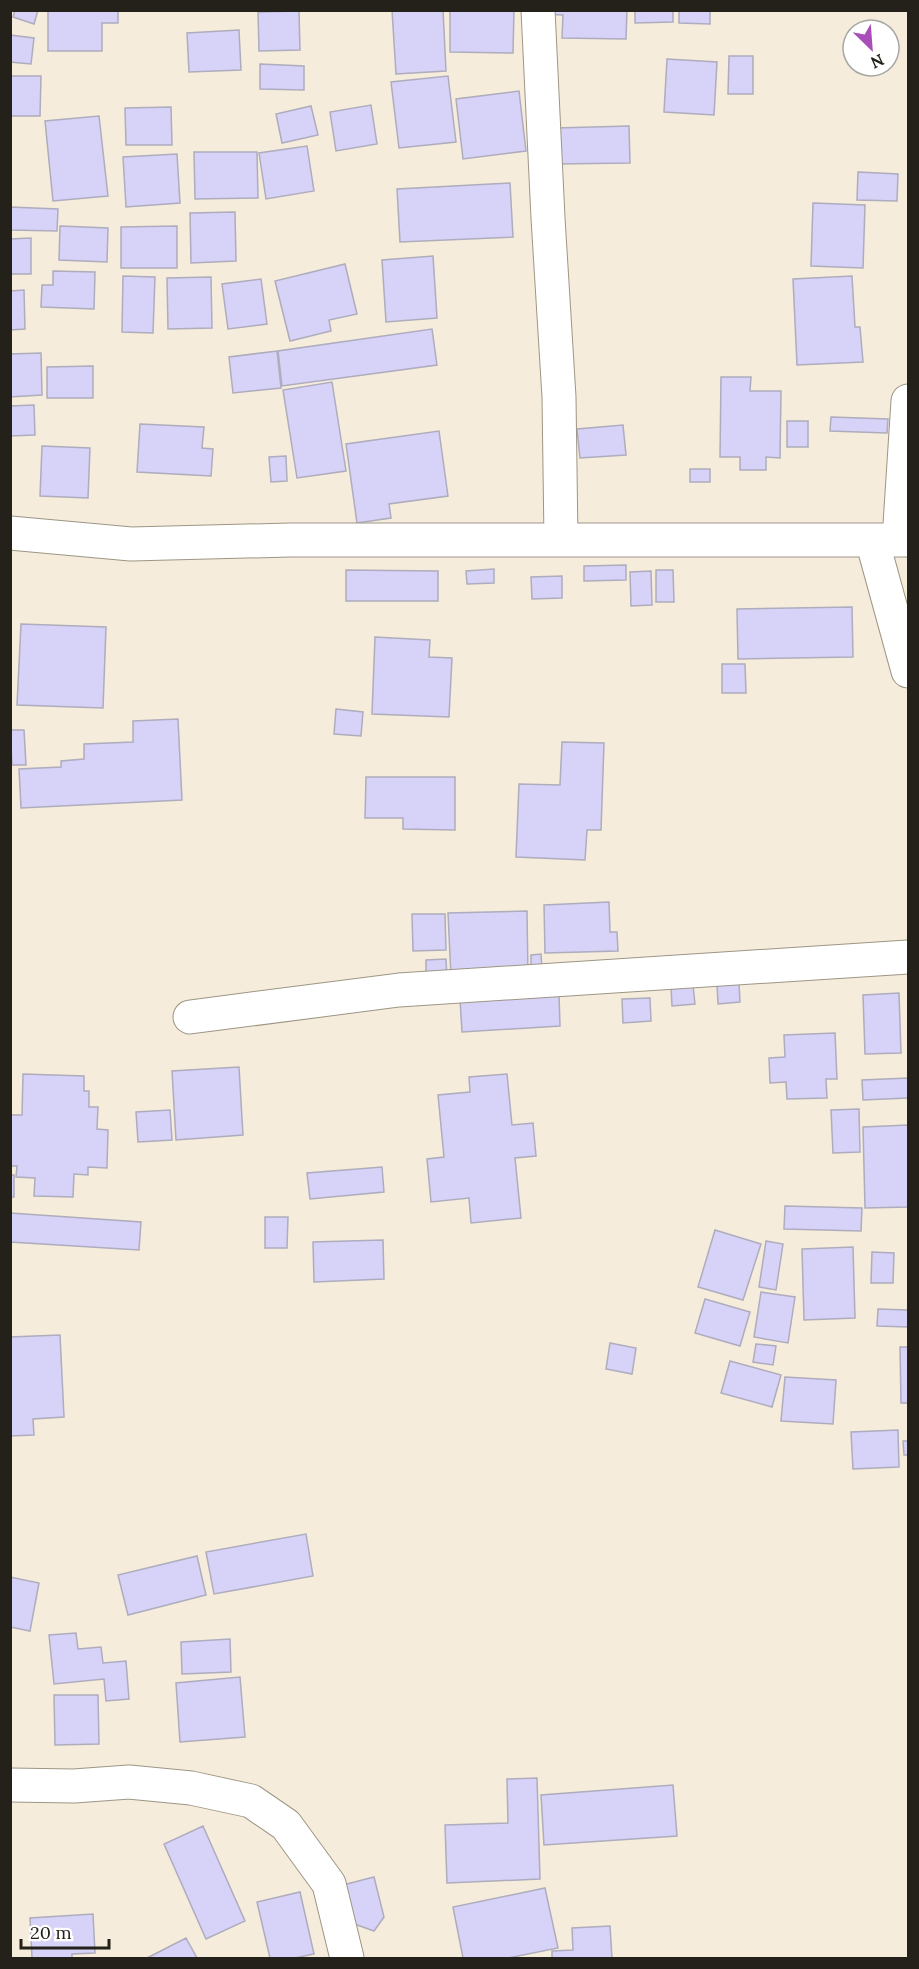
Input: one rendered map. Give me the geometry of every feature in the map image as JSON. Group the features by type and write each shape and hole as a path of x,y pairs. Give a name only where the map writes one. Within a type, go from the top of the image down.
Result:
{"street":[{"path":"538,10 559,397 561,540"},
{"path":"909,401 893,540 909,672"},
{"path":"10,533 131,544 290,540 893,540"},
{"path":"190,1017 399,990 909,957"},
{"path":"10,1785 74,1786 129,1782 191,1788 251,1801 286,1825 329,1884 347,1959"}],"building":[{"path":"15,10 38,10 34,24 13,17"},
{"path":"48,10 118,10 118,23 102,23 102,51 48,51"},
{"path":"392,10 443,10 446,71 396,74"},
{"path":"450,10 514,10 513,53 450,52"},
{"path":"541,10 627,10 626,39 562,38 563,15 541,14"},
{"path":"635,10 673,10 673,22 635,23"},
{"path":"679,10 710,10 710,24 679,23"},
{"path":"299,11 300,50 259,51 258,12"},
{"path":"239,30 241,70 189,72 187,33"},
{"path":"10,35 34,38 31,64 10,62"},
{"path":"729,56 753,56 753,94 728,94"},
{"path":"667,59 717,62 714,115 664,112"},
{"path":"260,64 304,66 304,90 260,89"},
{"path":"10,76 41,76 40,116 10,116"},
{"path":"448,76 456,142 399,148 391,82"},
{"path":"519,91 526,151 463,159 456,99"},
{"path":"371,105 377,144 336,151 330,112"},
{"path":"311,106 318,135 282,143 276,114"},
{"path":"171,107 172,145 126,145 125,108"},
{"path":"99,116 108,196 53,201 45,121"},
{"path":"629,126 630,163 557,164 556,128"},
{"path":"307,146 314,191 266,199 259,153"},
{"path":"194,152 257,152 258,198 195,199"},
{"path":"177,154 180,203 126,207 123,157"},
{"path":"858,172 898,174 897,201 857,200"},
{"path":"510,183 513,237 400,242 397,189"},
{"path":"813,203 865,205 863,268 811,266"},
{"path":"10,207 58,209 57,231 10,230"},
{"path":"235,212 236,261 191,263 190,213"},
{"path":"60,226 108,228 107,262 59,260"},
{"path":"177,226 177,268 121,268 121,227"},
{"path":"31,238 31,274 10,274 10,239"},
{"path":"433,256 437,318 386,322 382,260"},
{"path":"345,264 357,314 329,320 331,331 290,341 275,281"},
{"path":"53,271 95,272 94,309 41,307 42,285 53,285"},
{"path":"123,276 155,277 153,333 122,332"},
{"path":"852,276 855,327 860,327 863,362 797,365 793,279"},
{"path":"211,277 212,328 168,329 167,278"},
{"path":"261,279 267,324 228,329 222,284"},
{"path":"24,290 25,329 10,330 10,291"},
{"path":"432,329 437,365 282,386 278,351"},
{"path":"277,351 281,388 233,393 229,357"},
{"path":"41,353 42,395 10,397 10,354"},
{"path":"93,366 93,398 47,398 47,367"},
{"path":"721,377 751,377 750,391 781,391 780,458 766,457 766,470 740,470 740,457 720,457"},
{"path":"332,382 346,471 297,478 283,390"},
{"path":"34,405 35,435 10,436 10,406"},
{"path":"831,417 888,419 887,433 830,431"},
{"path":"787,421 808,421 808,447 787,447"},
{"path":"140,424 204,427 202,448 213,449 211,476 137,472"},
{"path":"623,425 626,455 580,458 577,429"},
{"path":"439,431 448,496 389,504 391,518 357,523 346,444"},
{"path":"42,446 90,448 88,498 40,496"},
{"path":"286,456 287,481 271,482 269,457"},
{"path":"690,469 710,469 710,482 690,482"},
{"path":"626,565 626,580 584,581 584,566"},
{"path":"494,569 494,583 467,584 466,571"},
{"path":"346,570 438,571 438,601 346,601"},
{"path":"656,570 673,570 674,602 656,602"},
{"path":"651,571 652,605 631,606 630,572"},
{"path":"562,576 562,598 532,599 531,577"},
{"path":"852,607 853,657 738,659 737,609"},
{"path":"21,624 106,627 103,708 17,705"},
{"path":"375,637 430,640 429,657 452,658 449,717 372,714"},
{"path":"722,664 745,664 746,693 722,693"},
{"path":"336,709 363,712 361,736 334,734"},
{"path":"178,719 182,800 21,808 19,769 61,767 61,761 84,759 84,744 133,742 133,721"},
{"path":"10,730 24,730 26,765 12,765"},
{"path":"562,742 604,743 601,830 587,830 585,860 516,857 519,784 560,785"},
{"path":"366,777 455,777 455,830 403,829 403,818 365,818"},
{"path":"609,902 610,932 617,932 618,951 545,953 544,905"},
{"path":"527,911 528,975 451,977 448,913"},
{"path":"412,914 445,914 446,950 413,951"},
{"path":"541,954 542,970 531,971 531,955"},
{"path":"446,959 447,978 426,979 426,960"},
{"path":"739,983 740,1002 718,1004 717,984"},
{"path":"693,986 695,1004 672,1006 671,987"},
{"path":"899,993 901,1053 865,1054 863,995"},
{"path":"559,994 560,1026 462,1032 460,1000"},
{"path":"650,998 651,1021 623,1023 622,999"},
{"path":"835,1033 837,1079 826,1079 827,1098 787,1099 786,1082 770,1083 769,1058 785,1057 784,1035"},
{"path":"239,1067 243,1135 176,1140 172,1071"},
{"path":"23,1074 84,1076 84,1091 89,1091 89,1107 98,1107 97,1129 108,1130 107,1168 88,1167 88,1175 74,1174 73,1197 34,1196 35,1178 16,1177 17,1166 10,1166 11,1115 22,1115"},
{"path":"507,1074 512,1125 533,1123 536,1156 515,1158 521,1218 471,1223 469,1198 431,1202 427,1159 444,1157 438,1095 470,1092 469,1077"},
{"path":"908,1078 908,1098 863,1100 862,1080"},
{"path":"859,1109 860,1152 833,1153 831,1110"},
{"path":"170,1110 172,1140 138,1142 136,1112"},
{"path":"908,1125 908,1207 865,1208 863,1127"},
{"path":"382,1167 384,1192 310,1199 307,1173"},
{"path":"10,1175 14,1175 14,1197 10,1197"},
{"path":"785,1206 862,1208 861,1231 784,1229"},
{"path":"10,1213 141,1222 139,1250 10,1242"},
{"path":"265,1217 288,1217 287,1248 265,1248"},
{"path":"715,1230 761,1244 743,1300 698,1287"},
{"path":"383,1240 384,1279 314,1282 313,1242"},
{"path":"766,1241 783,1244 776,1290 759,1287"},
{"path":"853,1247 855,1318 804,1320 802,1249"},
{"path":"872,1252 894,1253 893,1283 871,1283"},
{"path":"761,1292 795,1297 788,1343 754,1337"},
{"path":"705,1299 750,1312 740,1346 695,1333"},
{"path":"878,1309 908,1310 908,1327 877,1326"},
{"path":"60,1335 64,1417 33,1419 34,1435 10,1436 10,1337"},
{"path":"610,1343 636,1348 632,1374 606,1369"},
{"path":"756,1344 776,1346 773,1365 753,1362"},
{"path":"900,1347 908,1347 908,1403 901,1403"},
{"path":"730,1361 781,1375 772,1407 721,1393"},
{"path":"785,1377 836,1380 833,1424 781,1421"},
{"path":"898,1430 899,1467 853,1469 851,1432"},
{"path":"903,1441 908,1441 908,1455 904,1455"},
{"path":"306,1534 313,1576 214,1594 206,1552"},
{"path":"197,1556 206,1595 128,1615 118,1575"},
{"path":"10,1577 39,1583 30,1631 10,1627"},
{"path":"76,1633 78,1649 101,1647 103,1663 126,1661 129,1699 106,1701 104,1679 54,1684 49,1635"},
{"path":"230,1639 231,1672 182,1674 181,1642"},
{"path":"240,1677 245,1737 180,1742 176,1683"},
{"path":"54,1695 98,1695 99,1744 55,1745"},
{"path":"537,1778 540,1879 447,1883 445,1825 508,1823 507,1779"},
{"path":"673,1785 677,1836 544,1845 541,1795"},
{"path":"203,1826 245,1921 206,1939 164,1844"},
{"path":"374,1877 384,1917 374,1931 343,1920 335,1887"},
{"path":"545,1888 558,1948 508,1958 463,1958 453,1907"},
{"path":"300,1892 314,1954 295,1958 270,1958 257,1902"},
{"path":"93,1914 95,1953 72,1954 72,1958 32,1958 30,1918"},
{"path":"610,1926 612,1958 552,1958 552,1951 573,1950 572,1928"},
{"path":"186,1938 197,1958 147,1958"}]}
